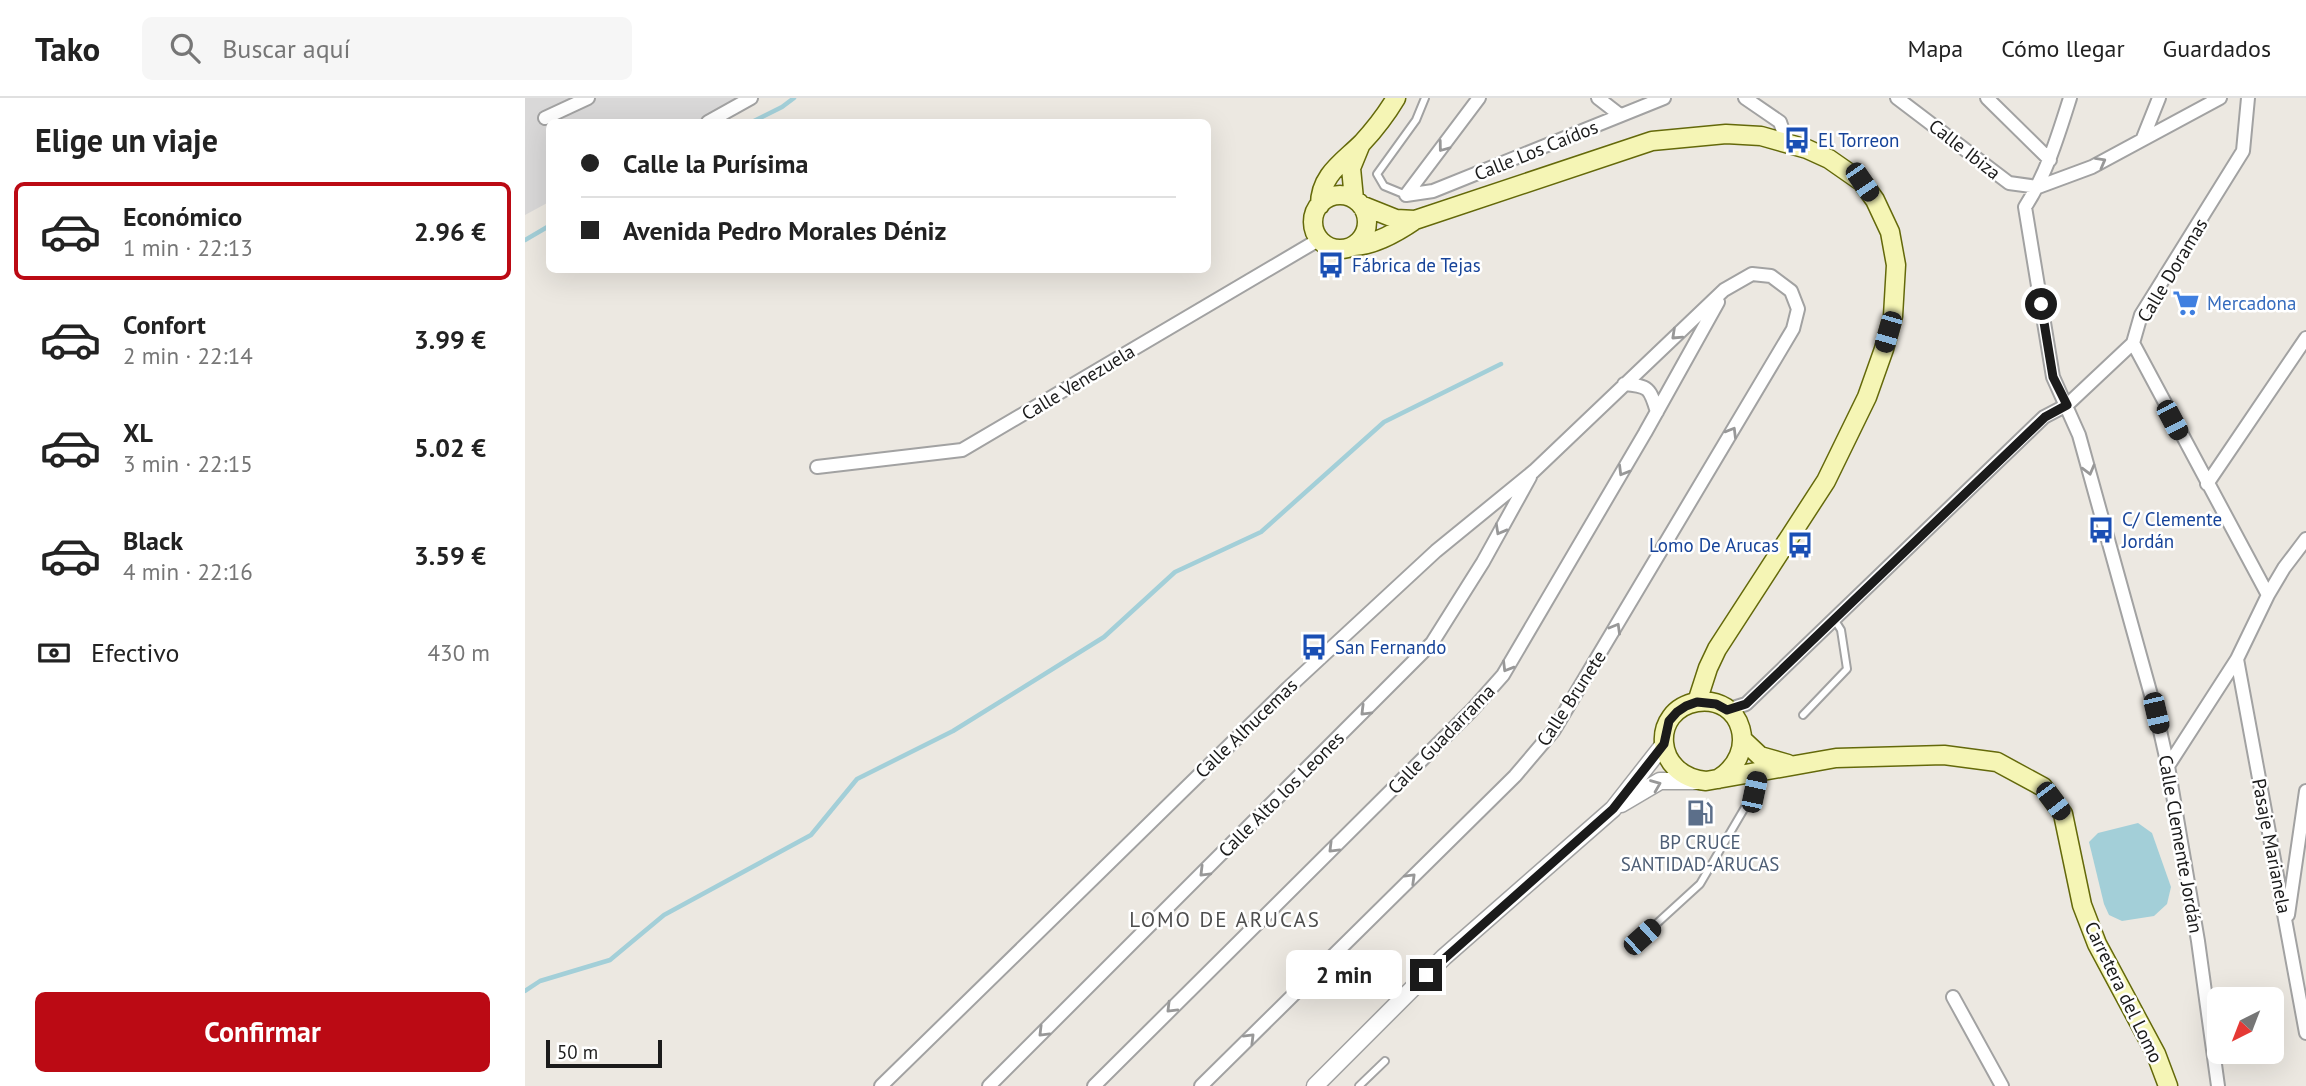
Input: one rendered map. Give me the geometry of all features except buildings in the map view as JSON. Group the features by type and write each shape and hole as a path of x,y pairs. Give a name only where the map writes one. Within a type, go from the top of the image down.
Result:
{"main road":[{"path":"1354,246 1366,232 1367,222 1357,202 1351,168 1362,143 1396,98"},
{"path":"1362,143 1343,158 1320,190 1320,205 1314,222 1320,239 1336,249 1363,245 1415,220 1651,141 1726,135 1761,136 1808,149 1847,170 1862,182 1875,200 1890,232 1896,265 1893,316 1867,397 1826,481 1726,634 1708,668 1697,702"},
{"path":"1320,205 1336,196 1395,219 1415,220"},
{"path":"1708,668 1721,707 1760,756 1792,765"},
{"path":"1721,707 1697,702 1677,712 1669,721 1664,744 1667,756 1677,772 1687,778 1712,780 1728,772 1737,763 1742,752 1742,734"},
{"name":"Carretera del Lomo","path":"1712,780 1836,758 1944,755 1997,762 2043,787 2063,814 2083,905 2097,944 2155,1054 2168,1086"}],"street":[{"path":"545,118 588,98"},
{"path":"713,119 751,98"},
{"path":"1406,195 1479,98"},
{"path":"1598,98 1621,115"},
{"name":"Calle Los Caídos","path":"1406,195 1433,191 1664,98"},
{"path":"1745,98 1780,122 1787,143"},
{"name":"Calle Ibiza","path":"1896,98 2009,183 2038,187"},
{"path":"1987,98 2050,160"},
{"name":"Calle Clemente Jordán","path":"2070,98 2050,160 2025,207 2053,377 2079,435 2156,713 2168,766 2198,941 2218,1086"},
{"path":"2143,138 2159,98"},
{"path":"2038,187 2092,167 2220,98"},
{"name":"Calle Doramas","path":"1746,704 2045,417 2067,405 2133,343 2141,315 2243,152 2248,98"},
{"name":"Calle Venezuela","path":"817,467 962,450 1320,239"},
{"name":"Calle Alhucemas","path":"881,1086 1288,688 1436,551 1534,471 1724,290 1752,274 1770,276"},
{"name":"Calle Brunete","path":"1201,1086 1515,776 1554,730 1793,329 1798,309 1791,291 1770,276"},
{"name":"Calle Guadarrama","path":"1094,1086 1472,710 1503,675 1657,412 1724,290"},
{"path":"2207,484 2306,338"},
{"path":"2133,343 2268,595"},
{"path":"1624,383 1642,386 1651,393 1657,412"},
{"name":"Calle Alto los Leones","path":"989,1086 1432,643 1483,562 1534,471"},
{"path":"2168,766 2237,659 2284,568 2306,539"},
{"name":"Pasaje Marianela","path":"2237,659 2306,1033"},
{"path":"1721,707 1746,704 1742,734"},
{"path":"1613,809 1664,744"},
{"path":"1315,1086 1444,957 1613,809 1660,781 1712,780"},
{"path":"2287,922 2306,791"},
{"path":"1953,997 2002,1086"}],"lane":[{"path":"1406,195 1384,186 1377,174 1416,120 1425,98"},
{"path":"1803,715 1847,669 1841,630 1834,619"},
{"path":"1642,937 1700,884 1754,792 1758,771"},
{"path":"1359,1086 1385,1061"}],"shaded area":[{"path":"525,98 751,98 710,119 546,119 546,204 525,215"}],"water":[{"path":"2138,823 2152,833 2171,887 2167,904 2154,916 2122,921 2109,915 2104,904 2089,842 2098,833"}],"waterway":[{"path":"758,119 794,98"},
{"path":"525,240 546,228"},
{"path":"525,991 540,981 610,960 664,915 811,835 857,779 953,731 1104,637 1175,572 1261,532 1384,422 1501,364"}],"place":[{"name":"El Torreon","path":"1797,140"},
{"name":"Fábrica de Tejas","path":"1331,265"},
{"name":"Mercadona","path":"2186,303"},
{"name":"C/ Clemente Jordán","path":"2101,530"},
{"name":"Lomo De Arucas","path":"1800,545"},
{"name":"San Fernando","path":"1314,647"},
{"name":"BP CRUCE SANTIDAD-ARUCAS","path":"1700,813"}],"district":[{"name":"LOMO DE ARUCAS","path":"1225,920"}],"route":[{"path":"1426,975 1613,809 1664,744 1669,721 1677,712 1697,702 1716,704 1727,710 1746,704 2045,417 2067,405 2053,377 2041,304"}]}
